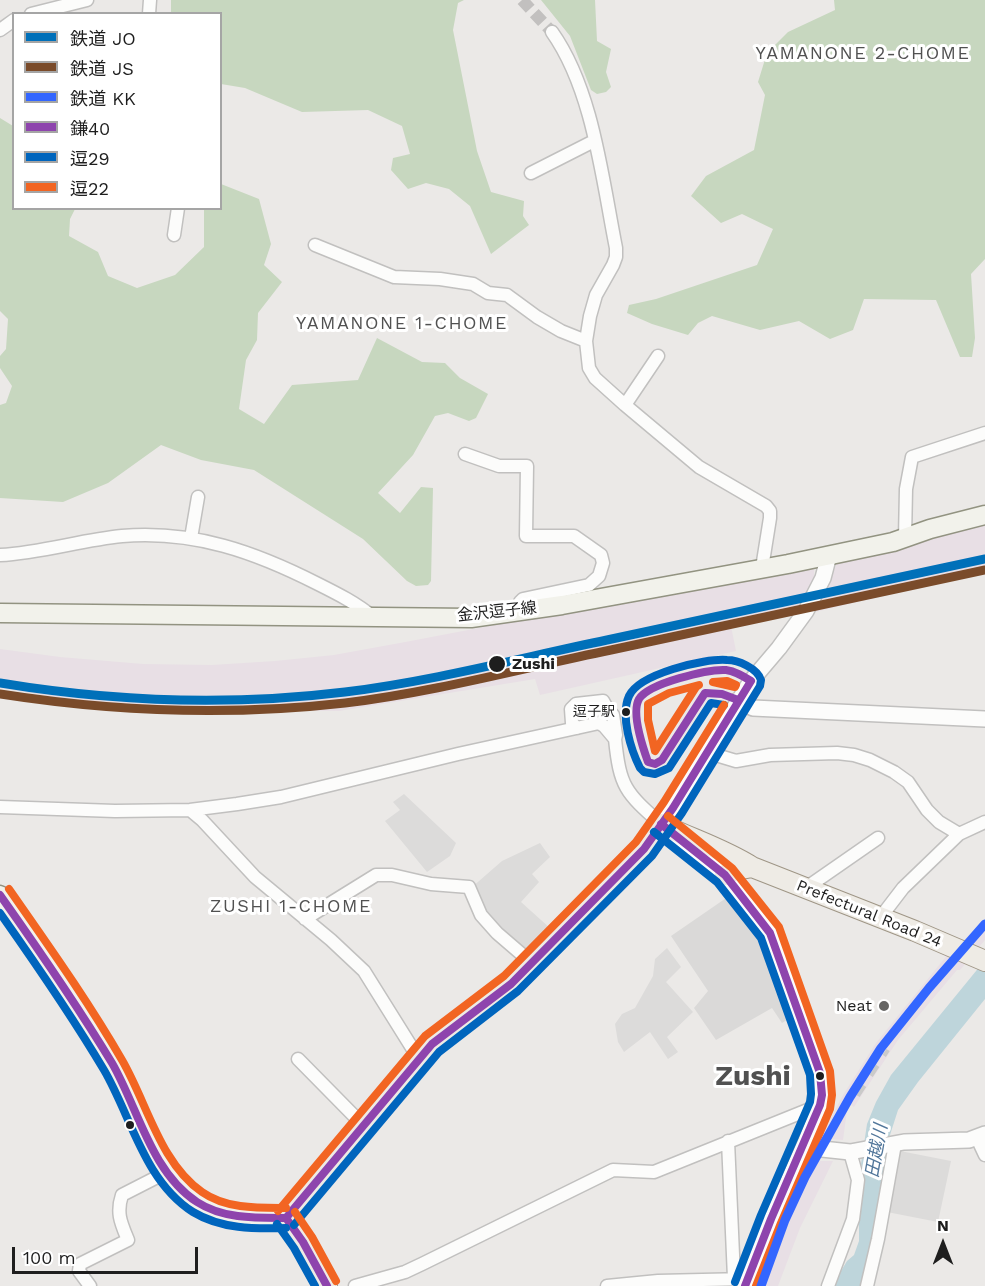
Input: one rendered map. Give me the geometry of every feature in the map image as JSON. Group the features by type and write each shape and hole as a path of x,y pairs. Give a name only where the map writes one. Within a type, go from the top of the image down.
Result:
{"main road":[{"name":"金沢逗子線","path":"0,613 471,618 562,605 829,555 905,538 985,515"},
{"name":"Prefectural Road 24","path":"661,824 752,867 984,961"},
{"path":"286,1218 432,1044 533,964 644,849 661,824"},
{"path":"725,875 752,867"},
{"path":"0,895 99,1043 129,1093 166,1172 188,1195 210,1209 240,1216 286,1218"},
{"path":"286,1218 303,1242 327,1286"}],"street":[{"path":"41,12 87,0"},
{"path":"552,32 566,52 581,90 616,248 616,257 596,295 590,316 586,341 589,369 625,405 699,467 766,506 770,511 762,568"},
{"path":"531,173 594,141"},
{"path":"174,235 178,210"},
{"path":"315,246 394,277 440,279 473,284 488,293 507,295 561,331 586,341"},
{"path":"625,405 658,356"},
{"path":"905,538 906,489 912,457 985,433"},
{"path":"465,454 499,466 528,466 526,536 574,536 601,555 603,563 599,576 589,585 523,599 520,602 520,610"},
{"path":"191,538 198,497"},
{"path":"0,555 123,536 191,538 231,546 294,572 358,605 373,617"},
{"path":"661,824 738,700 806,610 823,578 829,555"},
{"path":"738,700 753,708 985,719"},
{"path":"577,728 572,723 571,709 576,704 603,701 613,715 621,779 627,790 661,824 725,875 770,933 820,1073 822,1095 820,1105 742,1281"},
{"path":"0,807 115,811 190,810 281,797 599,723 606,717 608,710"},
{"path":"599,723 615,739"},
{"path":"706,752 736,761 770,755 854,755 894,772 908,782 927,810 939,822 959,834"},
{"path":"190,810 255,877 331,940 364,971 418,1059"},
{"path":"880,918 903,888 959,834 985,822"},
{"path":"806,888 878,838"},
{"path":"305,919 376,874 392,875 431,884 469,887 481,915 497,933 533,964"},
{"path":"298,1059 363,1125"},
{"path":"355,1286 405,1272 613,1170 654,1172 820,1105"},
{"path":"806,1141 822,1149 854,1152 893,1145 969,1140 981,1136 985,1155"},
{"path":"729,1142 742,1281"},
{"path":"867,1286 878,1239 893,1145"},
{"path":"828,1286 853,1219 858,1180 854,1152"},
{"path":"90,1286 79,1271 80,1264 128,1240 120,1221 118,1207 122,1195 166,1172"},
{"path":"607,1286 742,1281"}],"shaded area":[{"path":"985,521 985,572 815,612 839,559"},
{"path":"814,564 814,580 800,606 730,621 736,651 540,695 535,679 339,711 161,709 60,698 0,688 0,649 143,664 212,665 334,655"},
{"path":"404,794 456,843 450,856 427,872 385,821 400,810 393,802"},
{"path":"540,843 550,857 532,874 539,882 521,902 551,929 527,955 488,921 471,888 502,861"},
{"path":"732,894 768,948 790,1018 782,1023 772,1008 716,1040 694,1008 708,991 671,936"},
{"path":"985,919 985,940 979,947 963,941"},
{"path":"667,948 681,967 666,982 693,1012 667,1037 678,1052 668,1059 650,1032 624,1052 618,1042 615,1024 622,1014 635,1008 653,976 655,959"},
{"path":"948,954 967,962 960,970 957,970 898,1040 854,1107 848,1103 843,1140 820,1138 843,1095 876,1043"},
{"path":"900,1151 951,1161 938,1222 887,1212"},
{"path":"805,1161 833,1161 800,1228 778,1286 754,1286"}],"green space":[{"path":"171,0 464,0 458,3 453,30 477,151 491,192 524,201 523,216 529,225 491,254 470,206 449,189 426,183 408,189 391,170 393,158 410,154 402,126 368,110 302,112 245,88 222,84 222,12 171,12"},
{"path":"541,0 595,0 597,41 611,49 606,72 611,87 606,92 597,94 591,90 570,36"},
{"path":"834,0 985,0 985,259 971,274 975,338 972,357 960,357 936,300 864,299 853,330 830,339 799,321 760,330 712,316 698,323 688,335 652,324 627,313 629,305 656,299 757,265 773,229 742,214 721,223 691,196 706,176 754,150 765,95 758,82 767,53 788,32 835,10"},
{"path":"0,118 12,125 12,210 74,210 70,219 69,236 98,252 108,276 137,288 175,275 204,247 204,210 222,210 222,184 259,199 271,244 264,265 282,282 258,313 257,340 246,360 239,409 264,424 292,385 358,380 377,338 422,362 445,363 460,378 488,394 476,418 469,421 448,413 435,416 413,455 378,493 400,513 421,487 433,488 431,581 428,585 416,586 407,581 363,539 254,470 201,460 161,445 108,483 63,502 0,498 0,405 6,403 12,386 0,368 0,356 6,349 8,319 0,311"}],"water":[{"name":"田越川","path":"985,960 985,999 898,1110 890,1135 876,1219 861,1286 835,1286 847,1261 854,1255 859,1241 859,1214 864,1176 861,1164 867,1124 876,1102 891,1075"}],"tunnel":[{"path":"522,0 552,32"}],"railway":[{"path":"858,1096 888,1050"}],"rail line":[{"name":"JO","path":"0,683 86,694 172,700 259,699 345,692 444,675 985,559"},
{"name":"JS","path":"0,694 86,705 172,710 259,710 345,703 446,686 985,570"},
{"name":"KK","path":"761,1286 785,1220 805,1177 850,1097 881,1048 985,924"}],"transit line":[{"name":"逗29","path":"294,1225 439,1052 518,991 652,856 682,813 760,686 761,680 756,672 742,663 717,660 658,674 635,688 629,696 626,723 633,752 644,772 655,774 669,768 711,703 724,705"},
{"name":"鎌40","path":"286,1218 432,1044 511,984 644,849 673,808 751,681 739,674 718,670 666,683 645,693 639,699 636,713 641,740 648,762 655,764 662,760 705,693 722,694 738,700"},
{"name":"逗22","path":"727,681 736,685 735,687 713,682 727,681"},
{"name":"逗22","path":"699,685 696,687 655,751 648,720 648,704 669,693 699,685"},
{"name":"逗22","path":"278,1211 425,1036 504,976 636,842 664,802 724,705"},
{"name":"逗22","path":"668,816 732,868 779,927 830,1071 832,1095 830,1109 756,1286"},
{"name":"鎌40","path":"661,824 725,875 770,933 820,1073 822,1095 820,1105 745,1286"},
{"name":"逗29","path":"654,832 717,882 761,938 810,1075 810,1102 735,1282"},
{"name":"逗22","path":"9,889 109,1038 131,1077 165,1149 188,1180 202,1192 221,1202 242,1206 286,1208"},
{"name":"鎌40","path":"0,895 99,1041 157,1157 181,1189 197,1202 218,1212 240,1216 286,1218"},
{"name":"逗29","path":"0,913 54,990 92,1050 114,1088 150,1166 176,1199 204,1218 226,1225 286,1228"},
{"name":"逗22","path":"295,1212 312,1237 336,1281"},
{"name":"鎌40","path":"286,1218 303,1242 327,1286"},
{"name":"逗29","path":"277,1224 294,1248 315,1286"}],"place":[{"name":"Zushi","path":"497,664"},
{"name":"逗子駅","path":"626,712"},
{"name":"Neat","path":"884,1006"}],"district":[{"name":"YAMANONE 2-CHOME","path":"863,54"},
{"name":"YAMANONE 1-CHOME","path":"402,324"},
{"name":"ZUSHI 1-CHOME","path":"291,907"},
{"name":"Zushi","path":"753,1077"}]}
